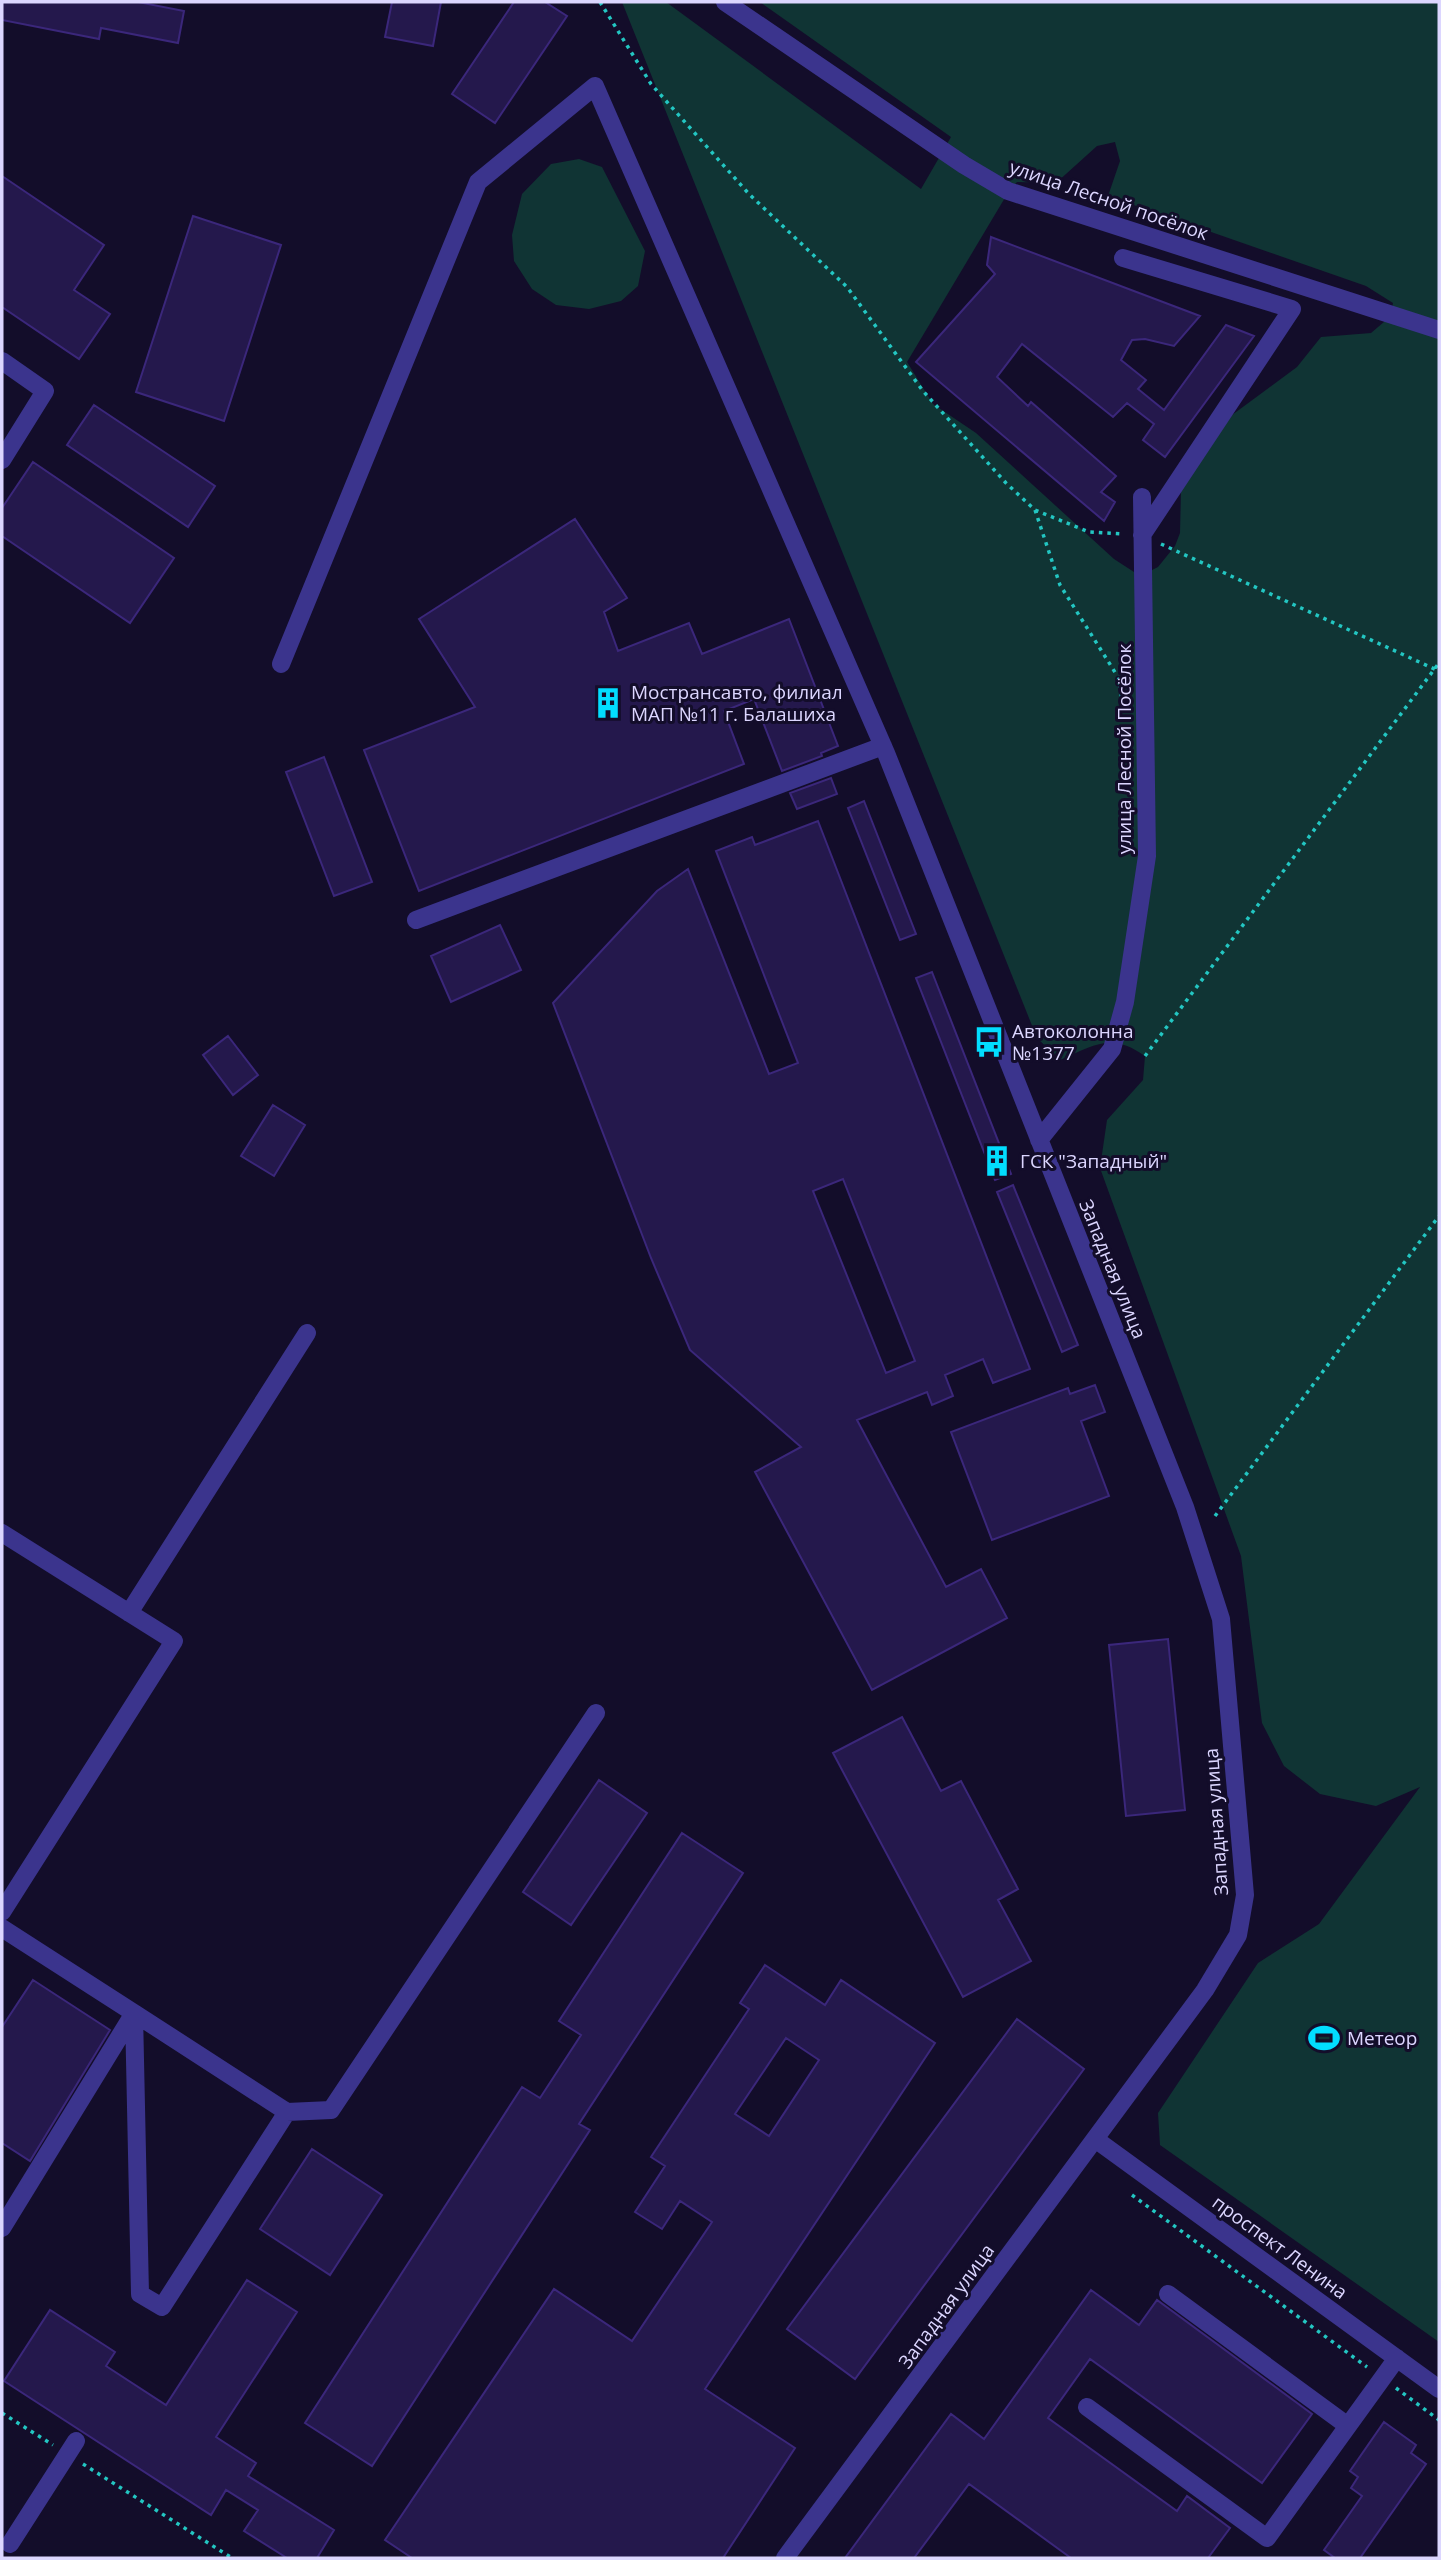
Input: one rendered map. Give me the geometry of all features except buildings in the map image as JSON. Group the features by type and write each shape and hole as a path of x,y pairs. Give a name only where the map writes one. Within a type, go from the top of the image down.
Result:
{"street":[{"name":"улица Лесной посёлок","path":"725,2 964,165 1009,191 1439,330"},
{"name":"Западная улица","path":"281,664 478,182 595,86 883,746 1185,1507 1221,1619 1245,1895 1238,1935 1205,1990 785,2558"},
{"path":"1123,258 1292,309"},
{"path":"1142,535 1306,289"},
{"path":"2,361 46,391 2,460"},
{"name":"улица Лесной Посёлок","path":"1040,1140 1112,1049 1125,1002 1147,856 1142,497"},
{"path":"416,920 883,746"},
{"path":"129,1613 307,1333"},
{"path":"2,1533 174,1641 2,1912"},
{"path":"4,1935 134,2013 286,2112 331,2110 596,1713"},
{"path":"134,2013 140,2294 162,2307 286,2112"},
{"path":"2,2228 134,2013"},
{"name":"проспект Ленина","path":"1095,2139 1439,2389"},
{"path":"1168,2294 1348,2426"},
{"path":"1087,2407 1267,2538 1397,2358"},
{"path":"10,2544 72,2447"}],"path":[{"path":"600,2 651,84 749,194 847,287 923,391 1006,483 1035,510 1089,532 1142,535 1437,670"},
{"path":"1035,510 1060,585 1118,677 1125,716"},
{"path":"1145,1056 1437,670 1439,663"},
{"path":"1214,1516 1439,1216"},
{"path":"1132,2195 1439,2420"},
{"path":"2,2413 72,2447 232,2558"}],"green space":[{"path":"622,2 666,2 921,189 951,137 760,2 1439,2 1439,2342 1160,2145 1158,2113 1258,1963 1319,1924 1420,1787 1376,1806 1320,1794 1284,1766 1262,1723 1241,1556 1100,1168 1107,1120 1143,1080 1145,1056 1122,1044 1103,1043 1060,1060 1037,1038","holes":["1115,142 1120,161 1108,196 1366,286 1393,303 1391,316 1371,333 1321,337 1297,367 1232,415 1181,490 1180,533 1175,546 1158,567 1146,573 1134,572 1114,559 976,433 933,404 907,362 1009,191 1017,182 1056,183 1097,146"]},
{"path":"579,159 602,167 645,251 638,286 621,301 589,309 556,305 532,289 514,261 512,235 522,194 551,164"}],"place":[{"name":"Мострансавто, филиал МАП №11 г. Балашиха","path":"608,703"},
{"name":"Автоколонна №1377","path":"989,1042"},
{"name":"ГСК \"Западный\"","path":"997,1161"},
{"name":"Метеор","path":"1324,2038"}]}
